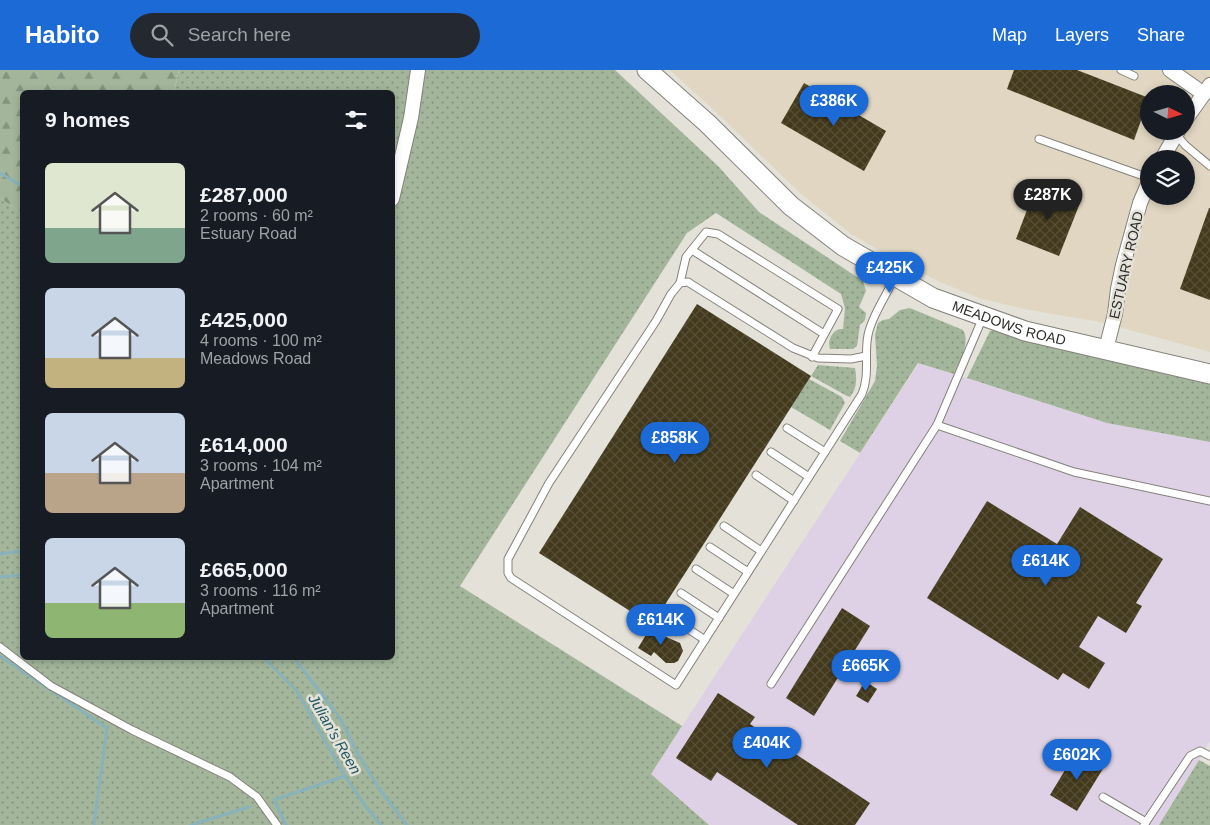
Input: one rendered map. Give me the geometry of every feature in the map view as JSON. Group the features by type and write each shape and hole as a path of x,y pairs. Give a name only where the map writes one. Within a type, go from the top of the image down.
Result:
{"street":[{"path":"395,186 411,118 418,70"},
{"name":"MEADOWS ROAD","path":"647,70 707,123 791,206 843,246 894,278 933,298 1024,331 1210,374"},
{"path":"1170,70 1207,89 1195,106"},
{"name":"ESTUARY ROAD","path":"1106,349 1115,314 1123,265 1140,203"}],"lane":[{"path":"1121,70 1134,76"},
{"path":"1039,139 1140,175"},
{"path":"1182,140 1210,166"},
{"path":"812,357 838,309 718,234 706,232 686,257 680,283 671,294 656,321 549,483 508,559 508,573 511,578 676,685 858,401 865,385 870,326 894,278"},
{"path":"692,250 824,334"},
{"path":"680,283 688,282 794,348 812,357 851,359 866,356"},
{"path":"771,684 937,425 983,317"},
{"path":"937,425 1074,472 1210,501"},
{"path":"787,428 825,452"},
{"path":"771,452 809,477"},
{"path":"756,476 794,501"},
{"path":"724,526 761,552"},
{"path":"710,547 748,572"},
{"path":"696,569 734,594"},
{"path":"681,593 719,618"},
{"path":"667,615 705,640"},
{"path":"0,647 51,686 132,730 230,777 257,797 276,825"},
{"path":"1103,797 1145,824 1190,756 1200,752 1210,756"}],"shaded area":[{"path":"670,70 1210,70 1210,352 1101,322 1024,309 979,298 938,281 898,261 851,234 800,193"},
{"path":"919,363 1107,423 1210,442 1210,741 1159,825 709,825 651,774"}],"green space":[{"path":"0,70 179,70 174,90 20,90 20,212 0,198"},
{"path":"179,70 615,70 719,167 759,212 863,281 866,291 859,307 866,313 865,320 860,325 857,346 853,349 830,349 829,342 832,335 836,330 843,329 845,308 841,294 716,213 687,233 460,586 682,726 651,774 709,825 0,825 0,198 20,212 20,660 395,660 395,90 174,90"},
{"path":"910,308 963,330 966,341 963,352 954,374 918,363 860,453 840,441 875,381 877,366 875,335 878,323 889,319 900,310"},
{"path":"995,330 1124,357 1210,380 1210,442 1107,423 967,378 990,331"},
{"path":"818,365 855,368 856,383 850,397 811,376"},
{"path":"809,379 842,397 845,403 830,430 791,407"},
{"path":"1199,760 1210,766 1210,825 1159,825"}],"building":[{"path":"1014,70 1077,70 1140,94 1140,123 1134,140 1007,89"},
{"path":"804,83 886,131 864,171 781,123"},
{"path":"1036,186 1080,203 1059,256 1016,239"},
{"path":"1210,208 1210,300 1180,289"},
{"path":"697,304 811,376 652,625 539,553"},
{"path":"987,501 1057,544 1080,507 1163,559 1136,603 1142,606 1126,633 1098,616 1079,647 1105,663 1089,689 1063,673 1058,680 927,598"},
{"path":"842,608 870,626 814,716 786,698"},
{"path":"652,625 665,633 664,636 680,643 683,651 678,661 666,663 654,652 651,656 638,648"},
{"path":"865,681 877,689 868,703 856,696"},
{"path":"718,693 755,717 750,724 870,803 855,825 798,825 717,772 711,781 676,758"},
{"path":"1077,750 1104,767 1077,811 1050,795"}],"waterway":[{"path":"0,173 20,185"},
{"path":"0,554 20,551"},
{"name":"Julian's Reen","path":"0,577 20,575"},
{"path":"0,656 107,728 94,825"},
{"name":"Julian's Reen","path":"266,660 297,691 345,776 381,825"},
{"path":"296,660 340,718 358,754 380,790 407,825"},
{"path":"286,825 274,800 345,776"},
{"path":"191,825 249,807"}]}
